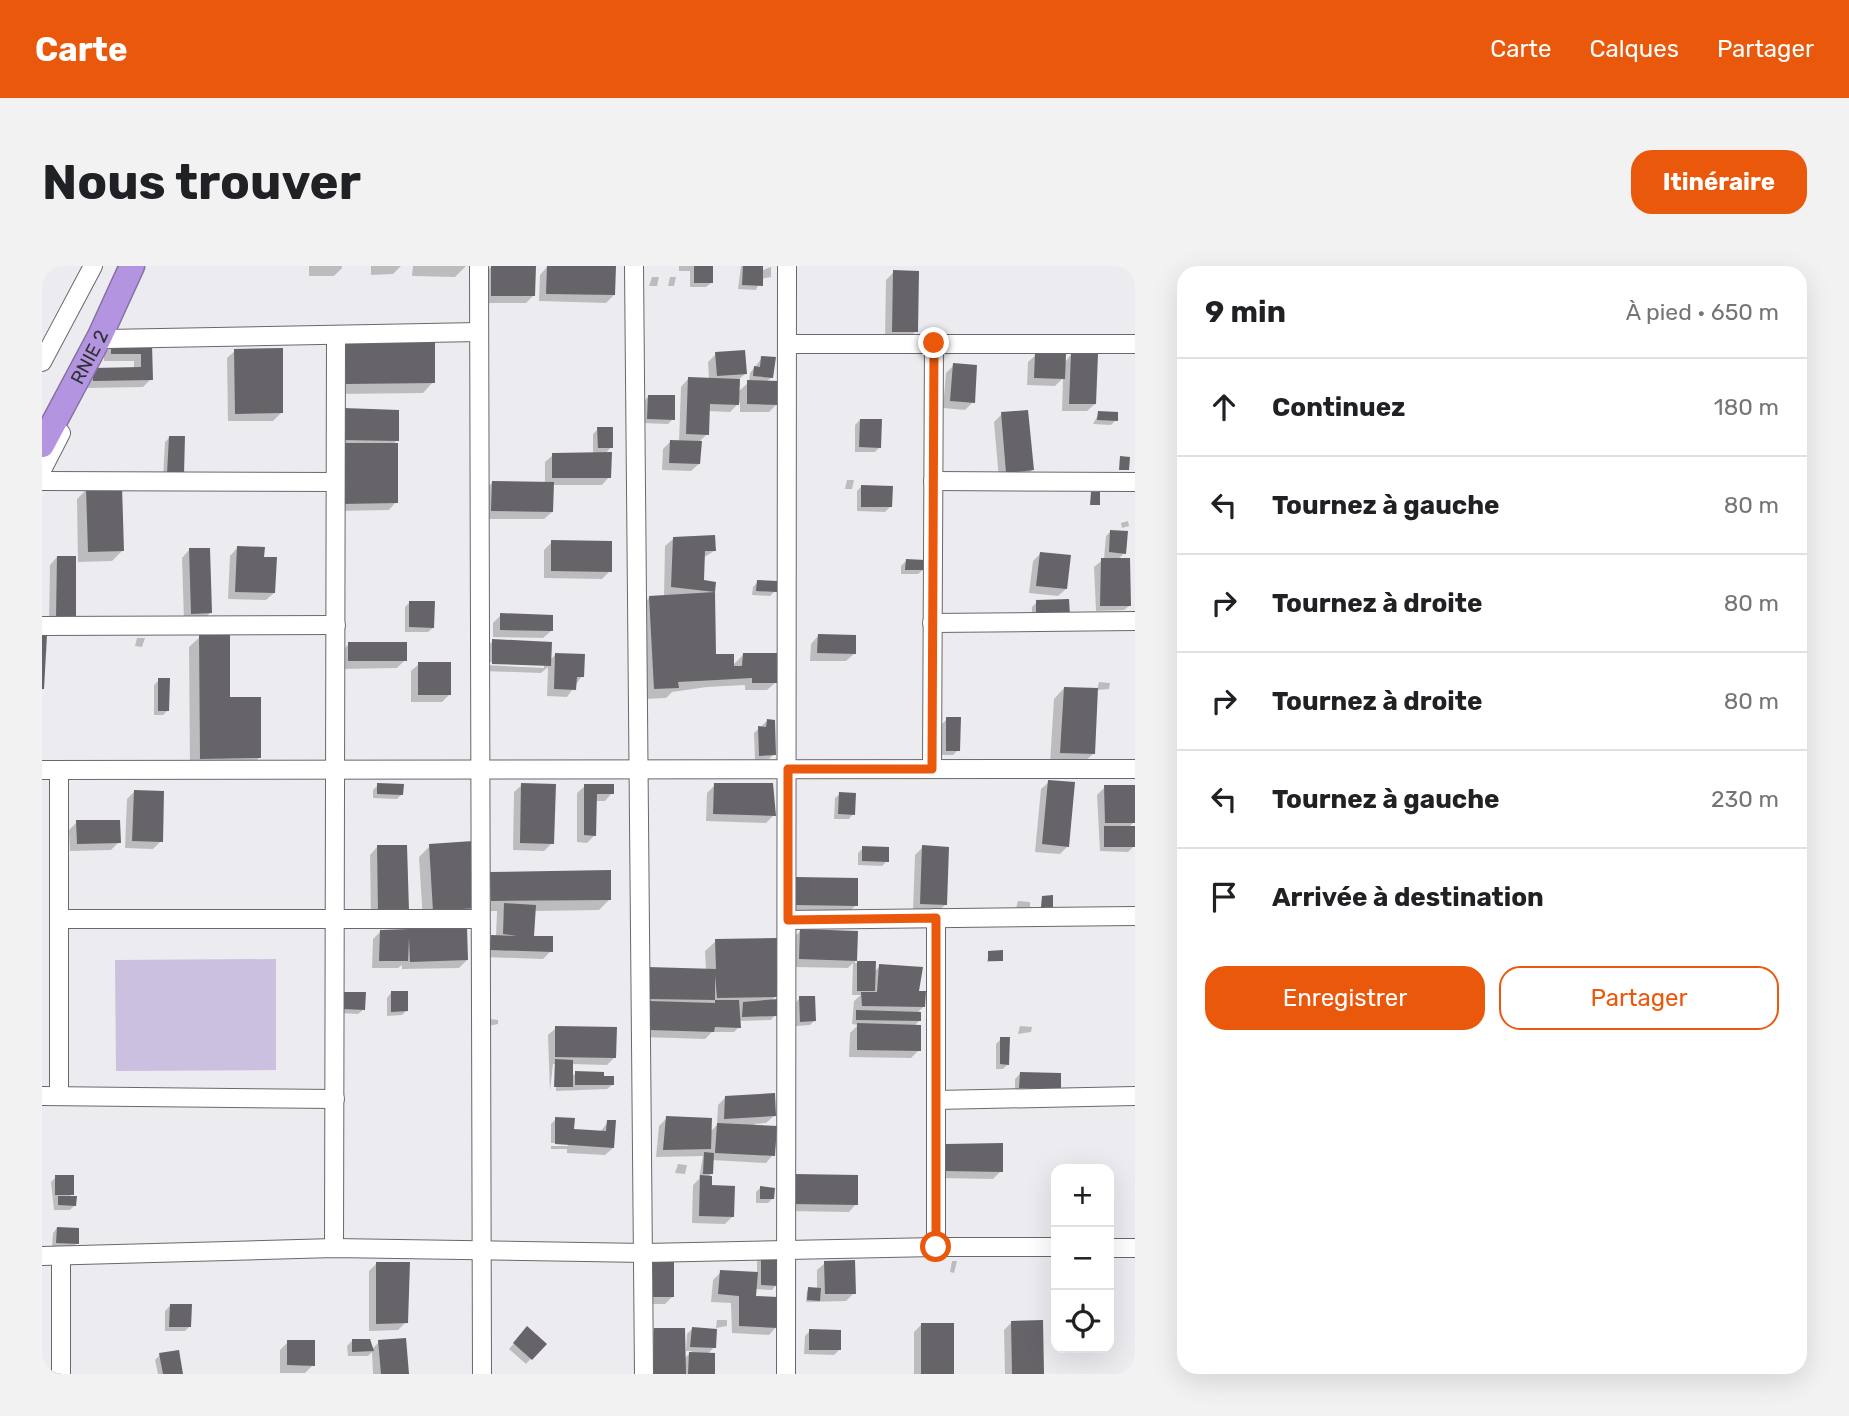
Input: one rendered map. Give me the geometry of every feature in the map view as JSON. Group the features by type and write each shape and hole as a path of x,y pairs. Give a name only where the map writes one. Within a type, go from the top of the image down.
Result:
{"highway":[{"name":"RNIE 2","path":"42,409 117,266"},
{"name":"RNIE 2","path":"42,445 103,337 132,266"}],"street":[{"path":"42,362 93,266"},
{"path":"42,470 103,337 144,266"},
{"path":"479,266 478,769 482,1374"},
{"path":"634,266 644,1374"},
{"path":"786,1374 787,266"},
{"path":"103,337 479,332"},
{"path":"334,1248 336,335"},
{"path":"932,769 934,343"},
{"path":"787,344 1135,344"},
{"path":"42,481 335,482"},
{"path":"933,481 1135,482"},
{"path":"932,623 1135,621"},
{"path":"42,626 336,625"},
{"path":"335,1099 50,1096 59,919 50,769 1135,769"},
{"path":"788,920 1135,916"},
{"path":"936,918 936,1247"},
{"path":"59,919 480,919"},
{"path":"936,1100 1135,1096"},
{"path":"42,1256 334,1248 645,1253 1051,1247"},
{"path":"1114,1248 1135,1248"},
{"path":"61,1256 61,1374"}],"shaded area":[{"path":"276,959 276,1070 116,1071 115,960"}],"building":[{"path":"491,266 536,266 535,296 491,296"},
{"path":"547,266 616,266 615,295 546,294"},
{"path":"694,266 713,266 713,283 694,283"},
{"path":"743,266 763,266 763,286 742,285"},
{"path":"893,270 919,271 918,332 892,332"},
{"path":"435,342 435,383 346,384 345,344"},
{"path":"111,344 152,344 153,380 93,381 93,368 141,367 141,354 111,354"},
{"path":"283,348 283,413 235,414 234,349"},
{"path":"745,350 747,374 717,376 715,352"},
{"path":"1035,353 1066,354 1065,379 1034,378"},
{"path":"1071,353 1098,354 1096,404 1069,404"},
{"path":"761,356 776,357 773,378 753,376 754,366 760,367"},
{"path":"953,363 977,365 975,403 950,401"},
{"path":"688,377 740,379 739,405 710,404 709,435 686,434"},
{"path":"747,380 779,381 779,405 747,404"},
{"path":"648,395 675,395 675,420 647,419"},
{"path":"343,408 399,410 399,441 342,440"},
{"path":"1028,410 1034,470 1006,473 1001,412"},
{"path":"1098,411 1118,412 1118,421 1097,420"},
{"path":"860,419 882,419 881,448 859,447"},
{"path":"597,427 613,427 613,448 598,448"},
{"path":"169,436 185,436 184,474 167,474"},
{"path":"670,440 702,441 700,464 669,463"},
{"path":"341,443 398,443 398,503 341,504"},
{"path":"612,452 611,478 552,478 552,453"},
{"path":"1120,456 1130,457 1129,470 1119,470"},
{"path":"492,481 554,482 553,512 491,511"},
{"path":"861,485 893,486 892,507 861,507"},
{"path":"122,486 124,551 88,552 86,487"},
{"path":"1091,492 1100,492 1100,505 1090,505"},
{"path":"1110,530 1128,531 1126,554 1109,552"},
{"path":"715,535 716,551 705,551 704,580 716,582 715,592 671,587 673,537"},
{"path":"551,540 612,541 612,572 551,571"},
{"path":"237,546 265,547 264,557 277,557 275,593 235,592"},
{"path":"189,548 210,548 212,613 191,614"},
{"path":"1040,552 1071,555 1067,589 1036,586"},
{"path":"57,556 76,556 76,618 56,618"},
{"path":"1101,558 1130,558 1131,606 1100,606"},
{"path":"906,559 925,560 925,570 905,570"},
{"path":"757,580 777,581 777,592 756,591"},
{"path":"715,592 716,654 734,654 734,666 742,666 743,653 777,653 777,683 752,683 752,678 678,682 679,688 654,689 649,596"},
{"path":"1069,599 1070,615 1036,616 1036,600"},
{"path":"409,601 435,601 434,628 409,627"},
{"path":"500,613 553,615 553,631 500,630"},
{"path":"818,634 856,635 856,654 817,653"},
{"path":"42,635 47,635 44,689 42,689"},
{"path":"199,635 230,635 230,697 261,697 261,758 200,759"},
{"path":"492,639 552,642 551,666 492,664"},
{"path":"348,642 407,642 407,661 348,661"},
{"path":"555,653 585,654 584,677 577,677 576,690 554,689"},
{"path":"418,662 451,662 451,695 418,695"},
{"path":"158,678 170,678 169,711 158,711"},
{"path":"1064,687 1098,688 1095,754 1060,753"},
{"path":"946,717 961,717 960,751 946,751"},
{"path":"767,719 775,720 776,755 759,756 758,726 766,727"},
{"path":"1048,780 1075,782 1069,847 1042,844"},
{"path":"377,783 404,784 403,795 377,794"},
{"path":"521,783 556,784 554,844 520,843"},
{"path":"714,783 773,783 776,816 713,814"},
{"path":"584,784 614,784 614,794 597,794 596,836 584,835"},
{"path":"1104,785 1135,785 1135,823 1105,823"},
{"path":"134,790 164,791 163,842 132,841"},
{"path":"839,792 856,793 855,815 838,814"},
{"path":"76,820 120,820 121,843 77,844"},
{"path":"1104,826 1135,826 1135,847 1104,847"},
{"path":"473,841 477,908 433,911 429,844"},
{"path":"377,845 407,845 409,911 378,912"},
{"path":"922,845 949,847 947,905 920,904"},
{"path":"862,846 889,847 889,862 862,861"},
{"path":"611,870 611,900 491,901 490,872"},
{"path":"796,877 858,878 858,906 795,905"},
{"path":"1053,895 1053,908 1041,907 1042,896"},
{"path":"504,903 536,905 534,936 553,936 553,952 490,950 491,935 517,936 503,934"},
{"path":"467,927 468,960 410,962 409,938 408,961 379,961 380,930"},
{"path":"800,929 858,931 857,961 799,959"},
{"path":"777,938 778,997 717,998 715,975 715,1000 647,999 648,967 716,969 715,939"},
{"path":"1003,950 1003,961 988,961 988,951"},
{"path":"857,961 876,961 875,991 857,991"},
{"path":"879,964 923,967 919,991 926,991 925,1007 862,1006 861,992 877,992"},
{"path":"391,991 408,991 408,1011 391,1012"},
{"path":"343,992 366,992 365,1010 343,1009"},
{"path":"799,996 815,996 816,1021 800,1022"},
{"path":"778,999 777,1016 742,1017 743,1002"},
{"path":"715,1000 739,1000 741,1028 715,1027 714,1032 649,1030 650,1001 715,1003"},
{"path":"856,1010 921,1012 921,1021 856,1020"},
{"path":"857,1023 921,1025 921,1051 857,1050"},
{"path":"555,1026 617,1027 616,1058 555,1057"},
{"path":"1000,1037 1010,1037 1009,1065 1000,1064"},
{"path":"555,1059 573,1060 573,1087 554,1087"},
{"path":"575,1071 604,1072 604,1076 614,1076 614,1085 575,1085"},
{"path":"1020,1072 1061,1073 1061,1089 1019,1088"},
{"path":"775,1093 776,1116 724,1119 725,1096"},
{"path":"666,1116 712,1118 711,1149 663,1150"},
{"path":"555,1117 575,1118 574,1129 606,1131 607,1120 616,1120 614,1148 555,1144"},
{"path":"717,1123 777,1126 775,1156 715,1153"},
{"path":"1003,1143 1003,1172 945,1171 946,1144"},
{"path":"704,1152 714,1153 713,1174 703,1174"},
{"path":"793,1174 858,1175 858,1205 793,1204"},
{"path":"55,1175 74,1175 74,1195 55,1195"},
{"path":"700,1175 712,1176 712,1185 735,1186 734,1217 699,1216"},
{"path":"760,1186 775,1188 774,1199 760,1199"},
{"path":"58,1196 77,1196 76,1206 58,1205"},
{"path":"57,1227 79,1228 79,1244 56,1243"},
{"path":"761,1255 779,1255 778,1286 761,1285"},
{"path":"855,1260 856,1294 825,1294 824,1261"},
{"path":"653,1261 674,1261 674,1297 653,1297"},
{"path":"376,1262 410,1262 408,1323 376,1324"},
{"path":"720,1270 758,1272 756,1296 778,1297 778,1328 739,1326 739,1296 718,1294"},
{"path":"808,1287 821,1288 820,1301 807,1300"},
{"path":"170,1304 192,1304 191,1327 169,1327"},
{"path":"1043,1320 1044,1374 1012,1374 1011,1321"},
{"path":"921,1323 954,1323 954,1374 921,1374"},
{"path":"527,1326 547,1344 532,1360 513,1343"},
{"path":"692,1327 717,1329 716,1348 690,1347"},
{"path":"654,1328 685,1328 686,1374 653,1374"},
{"path":"809,1329 841,1330 841,1350 809,1350"},
{"path":"406,1338 409,1374 381,1374 378,1340"},
{"path":"352,1339 370,1339 374,1351 352,1352"},
{"path":"287,1340 315,1340 315,1366 287,1365"},
{"path":"179,1350 183,1374 163,1374 159,1353"},
{"path":"689,1352 715,1353 715,1374 688,1374"}],"route":[{"path":"934,343 932,769 788,769 788,920 936,918 936,1247"}]}
